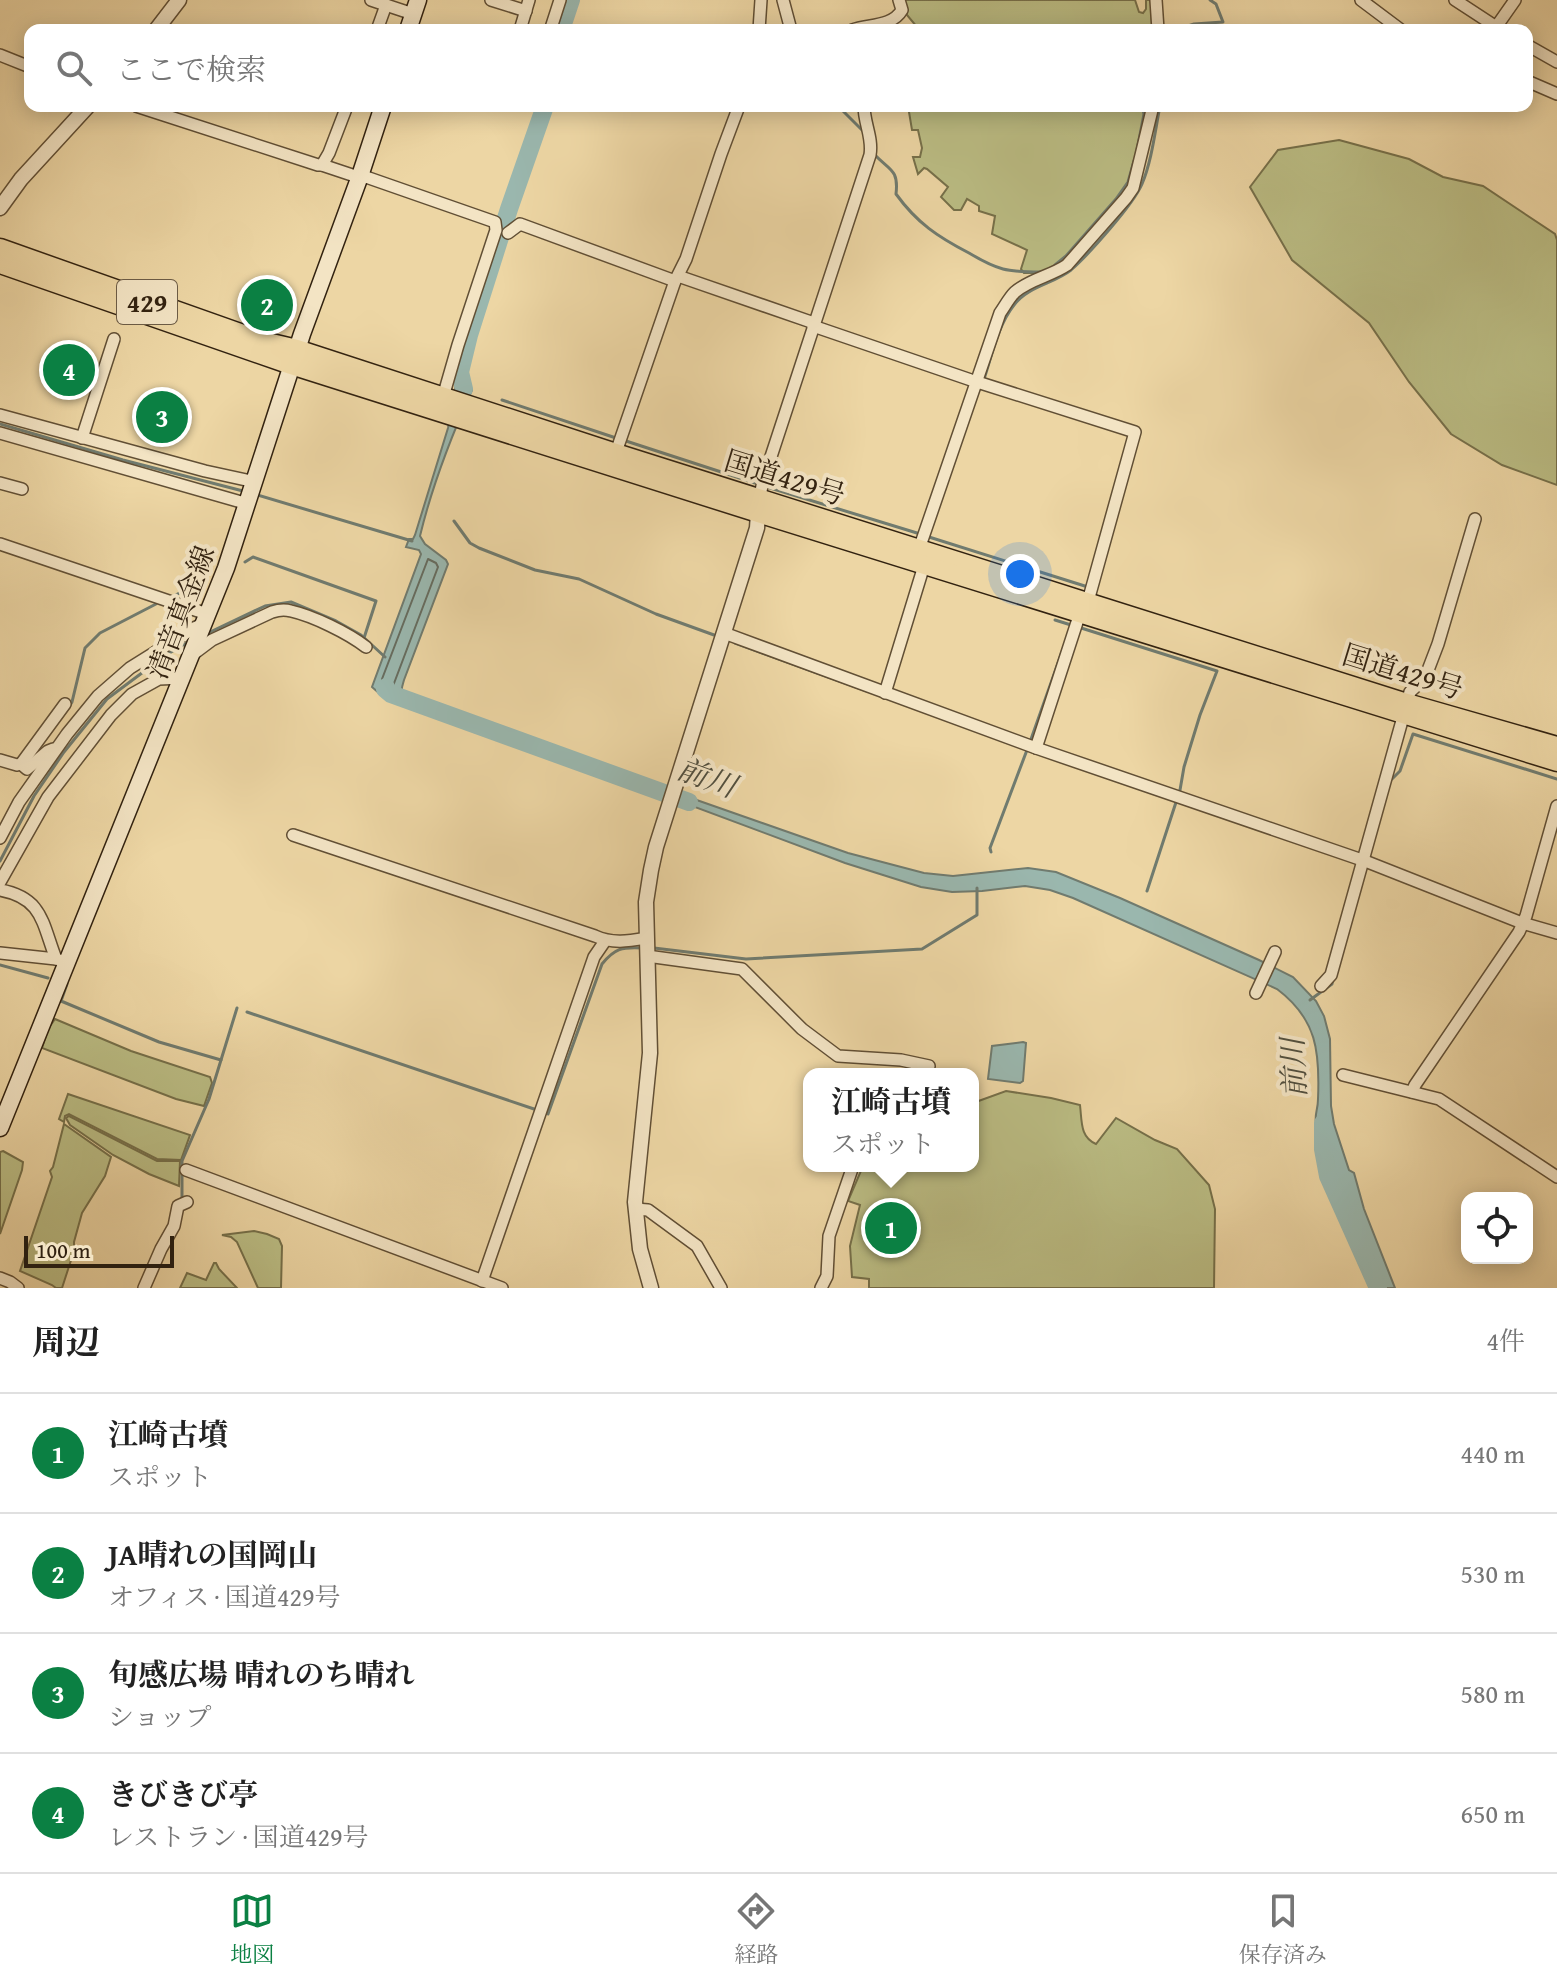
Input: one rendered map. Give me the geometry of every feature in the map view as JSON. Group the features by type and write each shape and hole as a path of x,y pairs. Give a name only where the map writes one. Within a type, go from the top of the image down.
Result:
{"highway":[{"name":"国道429号","path":"0,248 263,341 294,357"},
{"name":"国道429号","path":"0,264 922,556 1080,617 1406,709 1557,746"},
{"name":"国道429号","path":"1406,709 1557,762"}],"main road":[{"name":"清音真金線","path":"0,1128 61,960 226,568 294,357 381,112"}],"street":[{"path":"161,24 179,0"},
{"path":"371,0 413,15"},
{"path":"491,0 528,6"},
{"path":"552,24 560,0"},
{"path":"759,24 761,0"},
{"path":"783,0 789,24"},
{"path":"880,24 899,15 902,10 899,0"},
{"path":"1156,0 1158,24"},
{"path":"1361,0 1393,24"},
{"path":"1455,0 1490,24"},
{"path":"1500,24 1515,0"},
{"path":"379,24 386,5"},
{"path":"1533,48 1557,62"},
{"path":"0,55 24,65"},
{"path":"1533,84 1557,94"},
{"path":"0,208 21,179 82,112"},
{"path":"155,112 495,222 496,230 458,345 444,403"},
{"path":"322,165 345,112"},
{"path":"614,459 737,112"},
{"path":"651,1288 640,1249 635,1209 650,1053 646,911 649,881 656,847 757,528 763,481 870,155 872,145 864,112"},
{"path":"885,693 922,556 1000,313 1013,294 1067,265 1126,198 1133,188 1152,112"},
{"path":"508,233 520,224 977,382 1135,432 1080,617 1032,746"},
{"path":"82,438 114,339"},
{"path":"0,415 205,471 251,493"},
{"path":"0,433 251,493"},
{"path":"0,483 22,489"},
{"path":"1321,986 1331,975 1410,692 1425,678 1438,644 1475,519"},
{"path":"0,544 204,623"},
{"path":"192,654 212,640 281,609 338,629 366,647"},
{"path":"0,882 75,740 89,706 119,676 204,623"},
{"path":"724,633 1032,746 1365,861 1522,923 1557,933"},
{"path":"0,760 23,765 27,769 48,751 75,740 111,715 132,694 159,679 182,678"},
{"path":"23,765 65,704"},
{"path":"0,838 13,812 57,747"},
{"path":"1412,1092 1519,932 1557,806"},
{"path":"0,818 9,811 13,812"},
{"path":"293,835 605,941 621,941 742,969 802,1029 838,1056 901,1060 928,1068"},
{"path":"0,890 21,895 36,907 61,960"},
{"path":"482,1281 594,957 605,941"},
{"path":"0,953 61,960"},
{"path":"1256,992 1274,954"},
{"path":"1343,1075 1439,1099 1557,1177"},
{"path":"186,1170 502,1288"},
{"path":"821,1288 827,1276 829,1236 851,1172"},
{"path":"144,1288 183,1203"},
{"path":"635,1209 648,1210 697,1246 721,1288"},
{"path":"0,1278 18,1288"}],"green space":[{"path":"903,0 1135,0 1139,12 1143,13 1146,0 1151,0 1152,24 914,24 907,15"},
{"path":"909,112 1146,112 1129,181 1120,197 1059,265 1042,273 1024,273 1021,269 1027,250 992,234 995,216 979,211 979,206 967,199 961,210 954,210 941,197 948,187 927,169 918,174 913,157 920,157 922,148 918,130 912,130"},
{"path":"1339,140 1409,159 1443,177 1483,186 1555,234 1557,485 1502,465 1451,434 1409,382 1369,323 1292,260 1250,187 1278,150"},
{"path":"55,1019 131,1051 210,1077 212,1083 204,1106 176,1099 42,1048"},
{"path":"1006,1091 1080,1105 1084,1133 1096,1144 1116,1118 1177,1149 1209,1185 1215,1209 1214,1288 869,1288 869,1279 852,1277 850,1246 860,1205 848,1201 860,1172 979,1172 979,1101"},
{"path":"68,1094 190,1135 181,1160 157,1159 69,1114 64,1122 59,1119"},
{"path":"69,1116 157,1161 180,1161 179,1186 113,1155 70,1125 66,1118"},
{"path":"64,1124 111,1157 105,1176 82,1213 62,1288 56,1288 20,1271 52,1177 50,1171"},
{"path":"0,1152 23,1162 0,1234"},
{"path":"254,1231 279,1239 282,1246 281,1288 258,1288 237,1242 222,1235"},
{"path":"214,1263 237,1288 180,1288 187,1273 206,1280"}],"water":[{"path":"459,368 463,369 472,390 443,462 420,536 448,564 404,680 403,702 380,694 372,687 421,554 419,550 406,547 415,535 448,428"},
{"path":"671,791 848,853 924,873 953,876 1028,868 1056,872 1293,977 1316,1001 1324,1016 1330,1039 1334,1124 1395,1288 1377,1288 1371,1281 1335,1187 1317,1129 1318,1066 1313,1038 1301,1012 1277,989 1050,890 1025,886 952,892 921,887 845,863 668,797"},
{"path":"1026,1043 1023,1081 988,1079 992,1046"}],"waterway":[{"name":"前川","path":"563,24 571,0"},
{"path":"1194,24 1223,22 1216,4 1210,0"},
{"name":"前川","path":"464,389 460,372 469,335 543,112"},
{"path":"844,112 864,132"},
{"path":"1137,150 1144,112"},
{"path":"984,379 1000,331 1014,305 1026,293 1071,270 1130,204 1142,184 1148,165 1159,112"},
{"path":"875,155 894,175 896,194 920,221 938,235 999,268 1041,272"},
{"path":"1055,265 1116,199 1128,182 1134,161"},
{"path":"502,400 616,438"},
{"path":"0,424 243,491"},
{"path":"626,441 755,483"},
{"path":"767,487 917,533"},
{"path":"254,494 412,541"},
{"path":"454,521 470,543 479,548 535,570 579,579 656,614 714,635"},
{"path":"929,537 1088,587"},
{"path":"245,562 253,557 376,601 364,638"},
{"path":"174,596 201,581"},
{"path":"208,633 265,606 291,602 361,635 385,657"},
{"path":"69,707 85,648 100,633 156,604"},
{"path":"1055,620 1071,625"},
{"path":"1078,627 1217,671 1200,715 1180,790 1147,891"},
{"path":"0,861 34,796 64,752 107,699 190,641"},
{"path":"735,643 867,691"},
{"path":"991,852 1063,649"},
{"name":"前川","path":"386,687 391,694 689,802"},
{"path":"1389,779 1400,771 1413,734 1557,779"},
{"path":"654,948 746,959 922,949 977,915 977,888"},
{"path":"546,1113 602,964 619,950 642,948"},
{"path":"0,965 48,978"},
{"path":"1310,1000 1332,984 1333,979"},
{"path":"67,984 61,1001 159,1042 221,1060"},
{"path":"182,1200 182,1161 209,1099 237,1008"},
{"path":"247,1012 534,1109"},
{"name":"前川","path":"1323,1123 1323,1149 1328,1176 1378,1288"}],"place":[{"name":"JA晴れの国岡山","path":"267,305"},
{"name":"きびきび亭","path":"69,370"},
{"name":"旬感広場 晴れのち晴れ","path":"162,417"},
{"name":"江崎古墳","path":"891,1228"}]}
